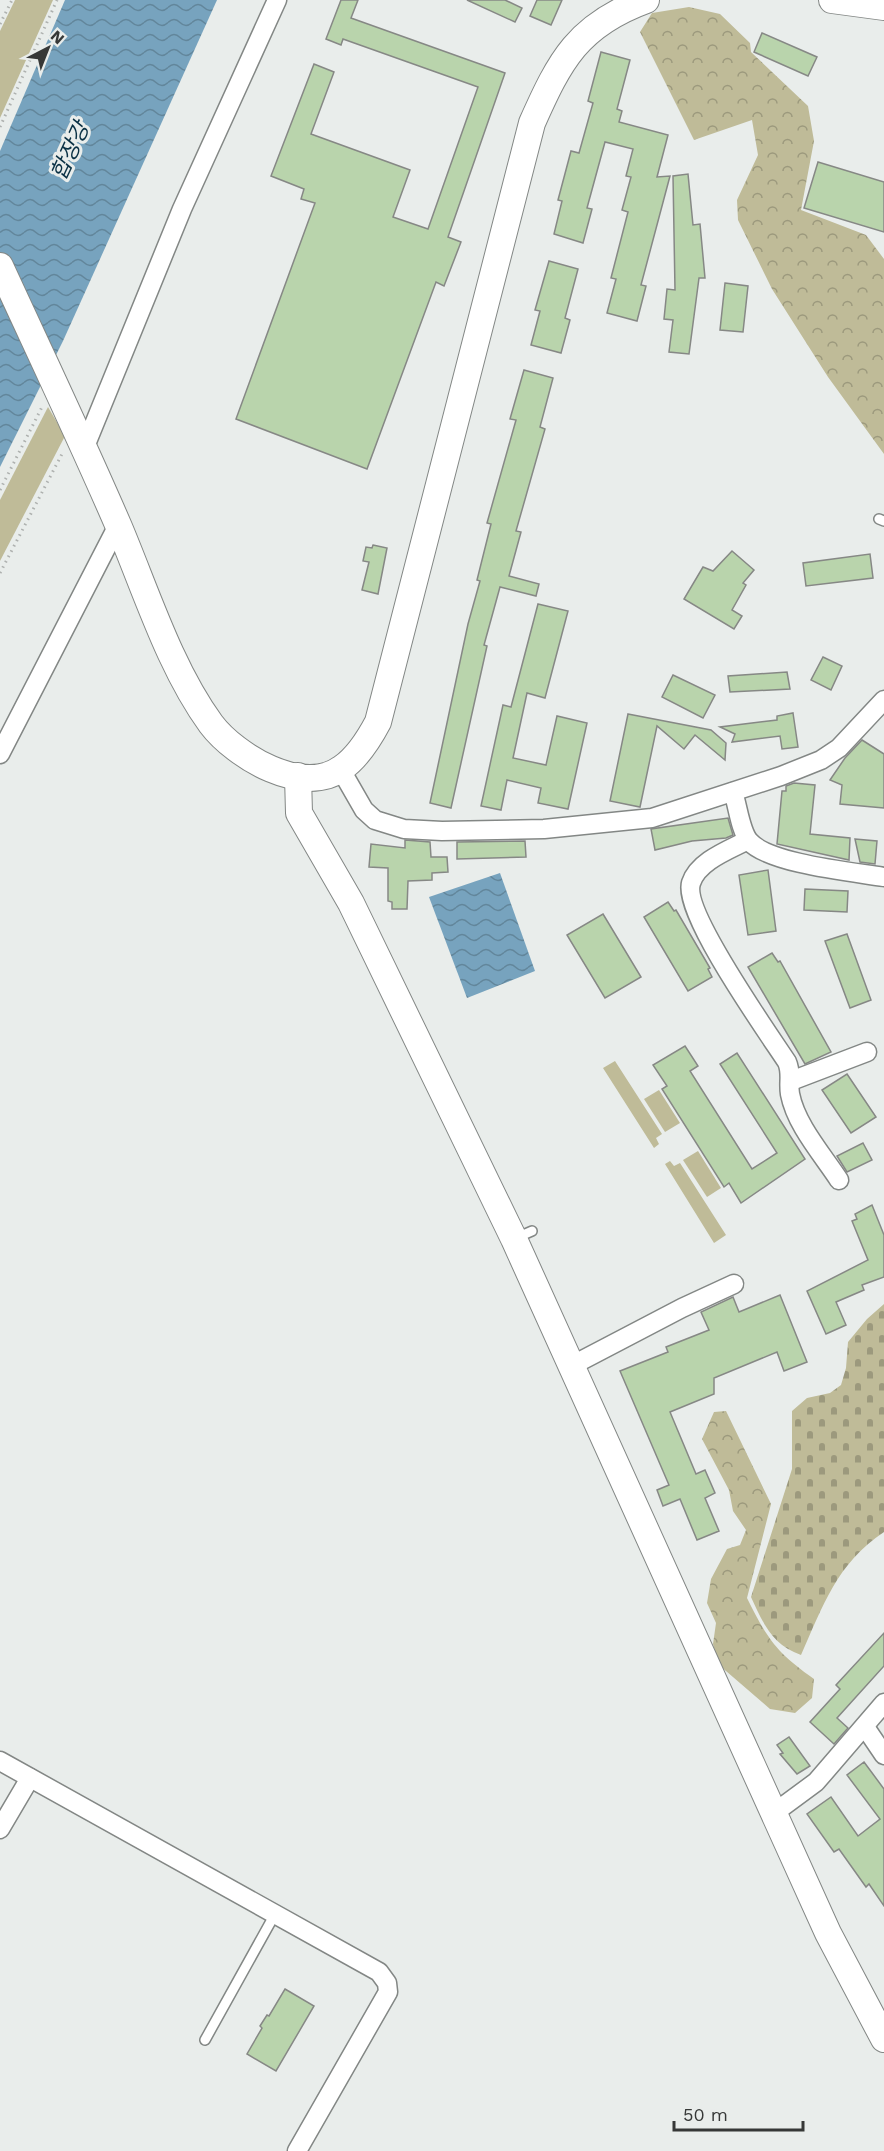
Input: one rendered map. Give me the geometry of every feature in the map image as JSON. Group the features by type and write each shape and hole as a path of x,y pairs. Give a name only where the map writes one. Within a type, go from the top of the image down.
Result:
{"street":[{"path":"76,446 277,0"},
{"path":"0,266 52,381 76,446 118,525 184,680 211,723 236,751 271,769 298,776 314,776 341,770 369,740 378,722 532,123 552,77 580,38 618,11 646,0"},
{"path":"832,0 884,7"},
{"path":"0,754 118,525"},
{"path":"341,770 364,810 375,820 404,829 442,831 544,829 652,818 821,760 839,748 884,700"},
{"path":"298,776 299,813 351,903 523,1235 571,1366 828,1932 884,2039"},
{"path":"733,792 748,840 764,851 795,862 884,877"},
{"path":"748,840 699,870 691,881 689,893 728,973 788,1062 791,1071 790,1094 803,1127 839,1180"},
{"path":"791,1081 867,1052"},
{"path":"571,1366 734,1284"},
{"path":"774,1813 816,1782 884,1703"},
{"path":"865,1727 884,1755"},
{"path":"0,1761 379,1972 387,1983 388,1992 297,2151"},
{"path":"0,1829 30,1778"}],"lane":[{"path":"205,2040 275,1914"}],"path":[{"path":"0,24 12,0"},
{"path":"0,127 57,0"},
{"path":"0,489 42,407"},
{"path":"0,573 76,446"}],"green space":[{"path":"15,0 53,0 0,118 0,31"},
{"path":"689,7 720,14 750,43 751,52 808,106 814,141 801,210 866,235 884,259 884,454 828,377 772,289 738,220 737,200 758,155 752,120 694,140 640,32 652,13"},
{"path":"48,407 65,436 0,561 0,500"},
{"path":"615,1061 662,1134 656,1138 659,1144 654,1148 603,1068"},
{"path":"659,1090 680,1123 665,1132 644,1099"},
{"path":"698,1151 721,1188 707,1197 683,1160"},
{"path":"670,1161 674,1166 680,1163 726,1235 714,1243 665,1164"},
{"path":"884,1304 884,1532 854,1557 843,1572 833,1587 801,1655 791,1651 776,1639 764,1624 751,1597 792,1469 792,1411 807,1398 830,1393 841,1385 846,1368 848,1342 867,1319"},
{"path":"726,1411 771,1504 747,1598 774,1644 790,1661 814,1679 812,1698 795,1713 770,1709 719,1665 713,1644 716,1623 707,1603 711,1579 727,1549 740,1545 746,1530 733,1511 729,1490 702,1439 714,1412"}],"water":[{"name":"합장강","path":"65,0 217,0 63,341 0,467 0,151"},
{"path":"500,873 535,971 467,998 429,897"}],"building":[{"path":"341,0 358,0 351,18 505,73 448,237 461,242 444,286 436,282 367,469 236,419 315,203 301,199 304,189 271,176 314,64 334,72 311,134 410,170 393,217 428,229 478,87 343,39 341,45 326,39"},
{"path":"467,0 505,0 522,8 515,22"},
{"path":"537,0 562,0 551,25 530,16"},
{"path":"762,33 817,57 808,76 754,52"},
{"path":"601,52 630,60 617,109 622,111 619,122 668,135 657,177 670,176 641,285 646,286 637,321 607,313 616,279 611,278 628,212 622,210 631,177 626,176 633,149 605,142 587,208 592,209 583,243 554,234 562,201 558,200 571,151 579,153 593,103 588,101"},
{"path":"818,162 884,182 884,232 804,208"},
{"path":"688,174 693,225 700,224 705,278 699,278 689,354 669,352 673,320 664,319 667,289 675,290 673,176"},
{"path":"549,261 578,269 565,318 570,320 561,353 531,345 540,311 535,310"},
{"path":"725,283 748,286 743,332 720,330"},
{"path":"524,370 553,378 540,427 545,429 516,531 521,532 509,576 539,584 536,596 500,587 484,645 487,646 451,808 430,803 468,624 480,581 477,580 491,524 487,523 516,420 510,419"},
{"path":"373,545 387,548 378,594 362,590 369,562 363,561 366,547 372,548"},
{"path":"732,551 754,570 743,583 746,585 732,610 742,616 734,629 684,599 703,567 713,571"},
{"path":"870,554 873,578 806,586 803,563"},
{"path":"538,604 568,611 545,698 527,693 513,758 546,765 557,716 587,723 568,809 538,803 541,788 507,780 501,810 481,806 503,705 511,707"},
{"path":"823,657 842,666 831,690 811,680"},
{"path":"787,672 790,689 730,692 728,676"},
{"path":"673,675 715,695 703,718 662,697"},
{"path":"793,713 798,747 782,749 780,736 732,742 735,734 720,727 777,720 777,716"},
{"path":"628,714 711,730 726,743 725,760 695,735 684,749 657,726 640,807 610,801"},
{"path":"862,740 884,754 884,808 840,804 842,785 830,780 845,758"},
{"path":"794,783 815,785 810,834 850,838 849,860 777,844 782,791 786,791 786,786"},
{"path":"728,818 733,835 726,838 692,841 655,850 651,829"},
{"path":"855,839 877,841 875,864 860,862"},
{"path":"405,840 430,842 431,857 447,857 448,872 432,873 432,880 408,881 407,909 392,909 392,902 388,901 388,868 369,867 371,844 405,848"},
{"path":"525,841 526,857 457,859 457,842"},
{"path":"768,870 776,931 748,935 739,875"},
{"path":"805,889 848,891 847,912 804,910"},
{"path":"668,902 674,911 676,910 710,968 708,969 712,977 688,991 644,917"},
{"path":"603,914 641,977 605,998 567,935"},
{"path":"847,934 871,1000 850,1008 825,941"},
{"path":"772,953 778,962 780,961 831,1052 805,1064 748,967"},
{"path":"685,1046 698,1066 690,1071 752,1169 777,1153 720,1064 737,1053 805,1159 741,1203 729,1183 724,1187 662,1089 667,1086 653,1065"},
{"path":"847,1074 876,1117 851,1133 822,1090"},
{"path":"863,1143 872,1160 847,1172 837,1156"},
{"path":"872,1205 884,1235 884,1277 862,1285 864,1290 836,1302 846,1325 826,1334 807,1291 868,1260 852,1221 857,1219 855,1214"},
{"path":"780,1295 807,1362 784,1371 777,1352 714,1378 714,1394 670,1412 696,1474 705,1470 715,1493 705,1498 719,1531 697,1540 680,1499 663,1506 657,1490 669,1485 620,1371 668,1352 666,1347 709,1330 701,1312 733,1297 739,1312"},
{"path":"884,1633 884,1666 837,1718 848,1728 834,1744 810,1722 840,1689 836,1685"},
{"path":"789,1737 810,1766 797,1774 780,1754 783,1753 777,1745"},
{"path":"864,1762 884,1789 884,1906 869,1884 866,1887 839,1849 834,1852 807,1814 831,1797 858,1836 880,1819 847,1775"},
{"path":"285,1989 314,2006 276,2071 247,2054 262,2028 260,2026 267,2015 269,2016"}]}
